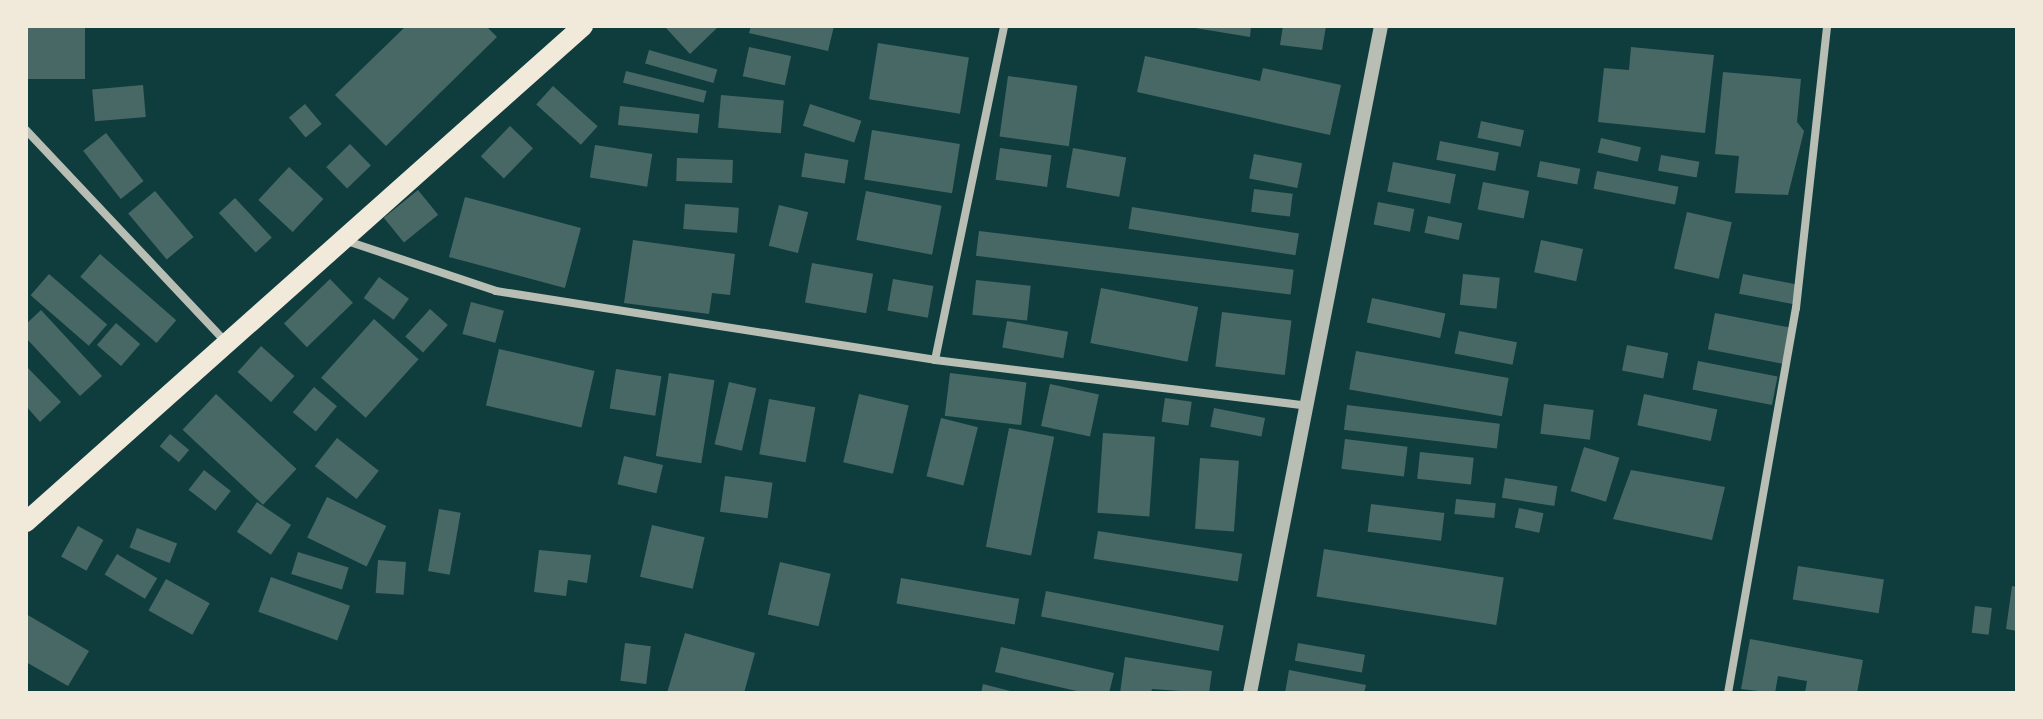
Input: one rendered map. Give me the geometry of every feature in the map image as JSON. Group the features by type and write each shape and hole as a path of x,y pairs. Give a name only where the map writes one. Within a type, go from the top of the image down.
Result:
{"main road":[{"path":"26,522 583,26"}],"street":[{"path":"935,360 1004,26"},
{"path":"1250,693 1381,26"},
{"path":"1728,693 1796,308 1827,26"},
{"path":"26,130 227,343"},
{"path":"343,239 496,291 935,360 1307,406"}],"building":[{"path":"26,26 85,26 85,79 26,79"},
{"path":"406,26 486,26 497,37 386,146 335,95"},
{"path":"719,26 690,54 666,28"},
{"path":"751,26 834,26 828,51 749,33"},
{"path":"1183,26 1251,26 1250,37"},
{"path":"1283,26 1326,26 1322,50 1280,45"},
{"path":"878,43 969,57 960,114 869,99"},
{"path":"749,47 791,56 785,85 743,76"},
{"path":"1631,47 1714,55 1705,133 1598,122 1604,68 1629,70"},
{"path":"649,50 717,70 713,83 645,63"},
{"path":"1145,56 1260,81 1263,68 1341,85 1330,135 1137,92"},
{"path":"626,71 707,91 704,103 623,83"},
{"path":"1723,72 1801,79 1797,122 1804,131 1788,195 1735,193 1739,156 1715,154"},
{"path":"1008,76 1077,86 1069,146 1000,136"},
{"path":"143,85 146,117 95,121 92,89"},
{"path":"553,86 598,126 581,145 536,105"},
{"path":"721,95 784,100 781,133 718,128"},
{"path":"305,104 322,124 306,137 289,117"},
{"path":"810,104 861,121 854,143 803,126"},
{"path":"620,106 700,114 698,133 618,125"},
{"path":"1481,121 1524,130 1521,147 1477,138"},
{"path":"510,126 533,148 504,178 481,156"},
{"path":"872,130 960,144 952,193 864,179"},
{"path":"106,133 144,181 121,199 83,151"},
{"path":"1601,138 1641,147 1638,162 1598,153"},
{"path":"1440,141 1499,152 1495,171 1436,160"},
{"path":"350,144 371,166 347,189 326,167"},
{"path":"595,145 652,154 647,187 590,178"},
{"path":"1000,148 1051,155 1047,187 996,180"},
{"path":"1073,148 1126,157 1119,197 1066,187"},
{"path":"805,153 848,160 845,184 801,177"},
{"path":"1254,154 1302,163 1297,188 1249,179"},
{"path":"1661,155 1699,162 1697,178 1658,171"},
{"path":"677,158 733,160 732,183 676,181"},
{"path":"1540,161 1580,169 1577,185 1537,177"},
{"path":"1393,162 1456,174 1450,204 1387,191"},
{"path":"289,167 323,199 293,232 258,200"},
{"path":"1597,171 1678,187 1675,205 1594,189"},
{"path":"1483,182 1529,191 1524,218 1478,209"},
{"path":"1254,189 1293,194 1290,217 1251,212"},
{"path":"418,190 438,215 404,243 384,218"},
{"path":"155,191 194,237 167,259 128,213"},
{"path":"866,191 942,206 932,255 856,240"},
{"path":"465,197 581,228 565,288 449,257"},
{"path":"235,198 272,237 256,252 219,213"},
{"path":"1378,202 1414,209 1410,232 1374,225"},
{"path":"685,204 739,208 737,233 683,229"},
{"path":"779,205 808,212 798,253 769,246"},
{"path":"1132,207 1299,233 1295,255 1129,229"},
{"path":"1687,212 1732,222 1719,279 1674,269"},
{"path":"1428,216 1462,223 1459,240 1424,233"},
{"path":"979,231 1294,270 1291,294 976,256"},
{"path":"633,240 735,254 730,295 712,293 709,314 624,303"},
{"path":"1541,240 1583,249 1576,281 1534,272"},
{"path":"100,254 176,320 157,343 80,277"},
{"path":"812,263 873,274 866,313 805,302"},
{"path":"49,274 107,325 89,346 31,295"},
{"path":"1463,274 1500,278 1497,309 1460,305"},
{"path":"1743,274 1802,285 1798,305 1739,294"},
{"path":"379,277 409,299 394,320 364,298"},
{"path":"330,279 353,303 307,347 284,323"},
{"path":"893,279 933,286 928,318 887,311"},
{"path":"976,280 1031,286 1027,321 972,315"},
{"path":"1101,288 1198,307 1187,362 1090,343"},
{"path":"1372,298 1445,314 1440,338 1367,322"},
{"path":"471,302 504,311 495,343 462,334"},
{"path":"430,309 448,325 423,353 405,336"},
{"path":"41,310 102,376 80,396 26,338 26,324"},
{"path":"1222,312 1291,321 1285,375 1215,367"},
{"path":"1715,313 1790,328 1783,364 1708,349"},
{"path":"374,319 419,359 366,418 321,378"},
{"path":"1007,321 1068,332 1063,358 1002,348"},
{"path":"116,323 140,344 121,366 97,345"},
{"path":"1459,331 1517,342 1513,365 1455,354"},
{"path":"1627,345 1668,353 1663,379 1622,371"},
{"path":"261,346 294,376 271,402 238,372"},
{"path":"499,349 594,371 581,428 486,406"},
{"path":"1356,351 1509,378 1502,416 1349,389"},
{"path":"1698,361 1778,376 1772,405 1692,389"},
{"path":"26,366 61,402 40,422 26,406"},
{"path":"616,369 661,376 655,416 610,409"},
{"path":"669,373 714,380 701,463 656,456"},
{"path":"950,373 1026,382 1021,425 945,416"},
{"path":"729,382 756,388 742,451 715,444"},
{"path":"1050,384 1099,394 1090,436 1041,426"},
{"path":"314,387 337,406 316,432 293,412"},
{"path":"216,394 296,469 263,505 183,430"},
{"path":"859,394 909,405 893,474 843,462"},
{"path":"1644,394 1717,410 1711,441 1637,425"},
{"path":"1165,398 1192,402 1188,426 1162,422"},
{"path":"769,399 815,407 806,462 759,454"},
{"path":"1544,404 1594,410 1590,440 1540,434"},
{"path":"1347,405 1500,424 1497,449 1344,430"},
{"path":"1214,408 1265,418 1261,437 1210,427"},
{"path":"941,418 978,427 963,485 926,476"},
{"path":"1009,428 1054,437 1031,556 986,547"},
{"path":"1103,433 1155,437 1149,516 1097,513"},
{"path":"170,434 189,450 179,462 160,446"},
{"path":"337,438 379,471 357,499 315,466"},
{"path":"1345,439 1408,447 1404,476 1341,469"},
{"path":"1584,447 1619,458 1606,502 1571,491"},
{"path":"1420,452 1474,458 1471,484 1417,479"},
{"path":"624,456 663,465 656,493 617,484"},
{"path":"1200,458 1239,461 1234,532 1195,529"},
{"path":"204,470 231,491 215,511 189,490"},
{"path":"1631,470 1725,487 1712,540 1613,519"},
{"path":"725,476 773,483 768,518 720,512"},
{"path":"1505,478 1557,486 1554,506 1502,498"},
{"path":"327,497 386,526 367,566 307,537"},
{"path":"1456,499 1496,503 1494,518 1454,514"},
{"path":"257,502 291,525 271,555 237,532"},
{"path":"1371,504 1444,513 1441,541 1368,532"},
{"path":"1519,508 1543,513 1539,533 1515,528"},
{"path":"439,509 461,513 450,575 428,571"},
{"path":"652,525 705,537 693,589 640,577"},
{"path":"78,526 103,540 86,571 61,557"},
{"path":"137,528 177,543 170,563 129,548"},
{"path":"1098,531 1242,554 1238,581 1094,559"},
{"path":"1324,549 1504,577 1496,625 1316,596"},
{"path":"539,550 591,555 587,583 568,580 566,596 534,592"},
{"path":"298,552 349,567 342,589 291,574"},
{"path":"117,554 157,578 145,599 105,575"},
{"path":"378,560 406,562 404,595 376,593"},
{"path":"780,562 831,574 819,626 768,615"},
{"path":"1798,566 1884,580 1879,613 1793,600"},
{"path":"271,577 350,606 337,640 258,612"},
{"path":"901,578 1019,599 1015,624 896,604"},
{"path":"166,579 210,603 192,635 149,610"},
{"path":"2012,586 2017,587 2017,631 2006,629"},
{"path":"1046,591 1224,626 1219,651 1041,617"},
{"path":"1975,606 1992,608 1989,635 1972,633"},
{"path":"26,614 89,651 68,686 26,662"},
{"path":"685,633 755,653 744,693 667,693"},
{"path":"1750,639 1863,660 1857,693 1805,693 1807,681 1778,676 1775,693 1741,689"},
{"path":"625,643 651,646 646,684 620,681"},
{"path":"1298,643 1365,655 1362,673 1295,661"},
{"path":"1001,647 1114,673 1109,693 1085,693 995,672"},
{"path":"1125,657 1212,671 1209,693 1152,689 1151,693 1120,693"},
{"path":"1289,670 1366,685 1364,693 1285,693"},
{"path":"983,684 1014,692 1014,693 981,693"}]}
